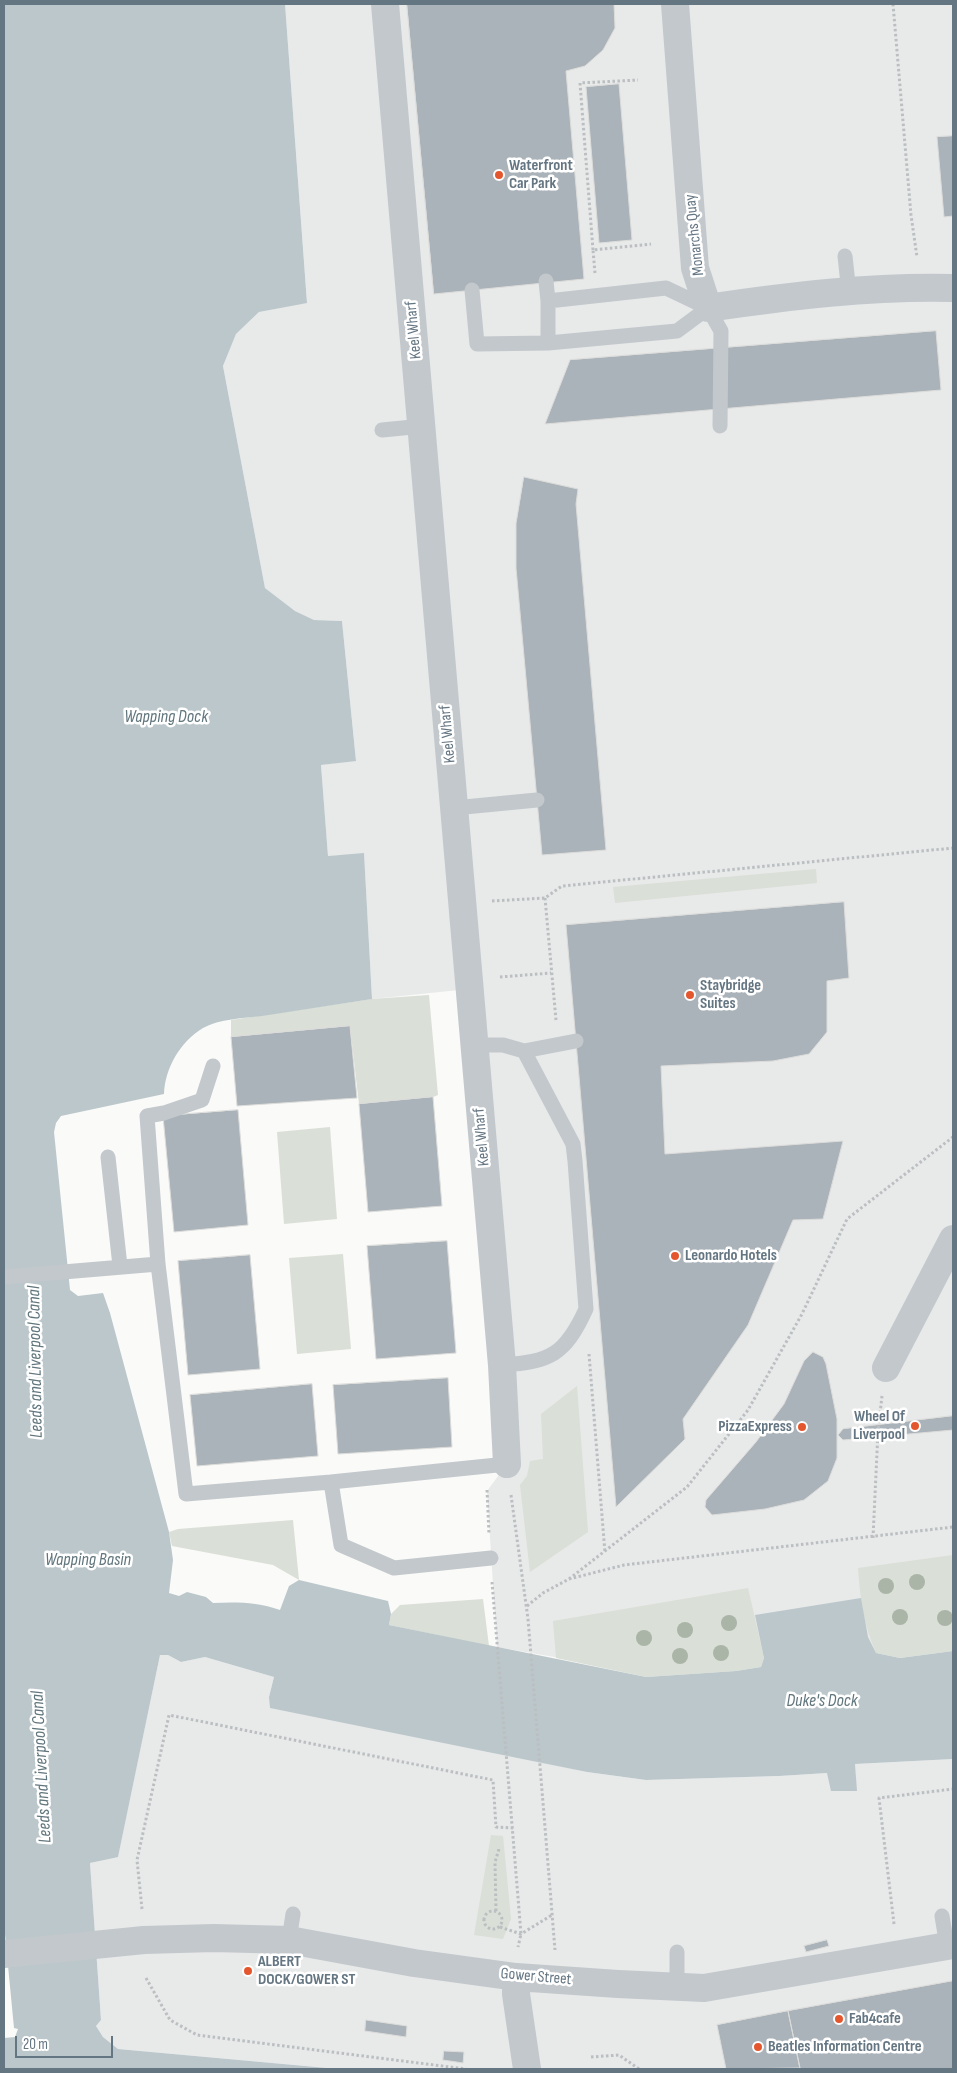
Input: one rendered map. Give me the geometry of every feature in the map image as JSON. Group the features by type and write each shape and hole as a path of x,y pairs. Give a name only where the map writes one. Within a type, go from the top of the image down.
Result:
{"street":[{"name":"Keel Wharf","path":"385,4 423,426 502,1365 507,1464"},
{"name":"Monarchs Quay","path":"675,4 695,268 708,308"},
{"path":"708,308 749,302 849,293 924,287 953,288"},
{"path":"886,1368 953,1239"},
{"name":"Gower Street","path":"4,1954 119,1943 214,1938 289,1940 414,1963 516,1976 704,1988 950,1946"},
{"path":"516,1976 516,1994 527,2069"}],"lane":[{"path":"845,256 849,293"},
{"path":"546,281 548,343"},
{"path":"548,301 666,288 708,308 721,331 720,426"},
{"path":"472,290 477,344 548,343 677,331 708,308"},
{"path":"382,430 423,426"},
{"path":"454,808 537,800"},
{"path":"475,1045 503,1045 524,1051 576,1041"},
{"path":"502,1365 534,1363 560,1350 577,1330 586,1309 573,1144 524,1051"},
{"path":"213,1066 202,1100 164,1113 147,1116 158,1264 186,1494 331,1482 507,1464"},
{"path":"108,1157 120,1266"},
{"path":"4,1277 158,1264"},
{"path":"331,1482 341,1544 394,1568 490,1558"},
{"path":"289,1940 293,1914"},
{"path":"942,1916 950,1946"},
{"path":"677,1952 677,1987"}],"path":[{"path":"893,4 910,215 917,258"},
{"path":"596,282 580,82 638,80"},
{"path":"593,250 651,244"},
{"path":"490,901 545,898 562,886 953,848"},
{"path":"545,898 556,1020"},
{"path":"496,978 551,973"},
{"path":"526,1607 543,1593 570,1579 688,1487 748,1410 802,1314 847,1219 953,1137"},
{"path":"589,1354 605,1553"},
{"path":"873,1538 878,1431 886,1368"},
{"path":"507,1464 487,1491 490,1558 521,1934 517,1948"},
{"path":"511,1495 528,1619 555,1953"},
{"path":"570,1579 624,1566 873,1538 953,1527"},
{"path":"142,1909 137,1860 169,1715 493,1780 496,1827 513,1828"},
{"path":"895,1934 879,1798 953,1789"},
{"path":"499,1849 495,1862 496,1911 502,1918 500,1927"},
{"path":"496,1911 487,1913 484,1922 490,1930 500,1927 521,1934 552,1915"},
{"path":"146,1978 170,2020 197,2035 466,2069"},
{"path":"591,2057 619,2055 639,2069"}],"shaded area":[{"path":"285,4 953,4 953,1651 577,1661 497,1647 487,1491 507,1464 469,989 372,999 364,854 328,856 321,765 356,760 342,621 314,620 295,611 265,588 223,366 236,334 259,312 307,302"},
{"path":"816,869 817,883 615,903 613,887"},
{"path":"429,995 438,1095 433,1097 359,1104 350,1026 231,1037 231,1020 371,999"},
{"path":"330,1127 337,1219 284,1224 277,1132"},
{"path":"343,1254 351,1349 297,1354 289,1258"},
{"path":"577,1386 588,1532 530,1572 520,1485 527,1476 530,1461 543,1459 541,1414"},
{"path":"293,1520 299,1580 273,1565 172,1546 169,1532 178,1529"},
{"path":"953,1555 953,1651 900,1658 876,1653 868,1633 863,1612 858,1568"},
{"path":"748,1588 764,1658 761,1667 736,1671 646,1677 556,1658 553,1621"},
{"path":"483,1599 489,1646 389,1625 391,1614 400,1605"},
{"path":"160,1655 168,1655 181,1662 205,1657 274,1677 269,1697 438,1740 587,1772 646,1780 827,1773 856,1791 855,1764 953,1759 953,2069 338,2069 118,2049 103,2037 96,2026 101,2020 90,1863 118,1856"},
{"path":"491,1835 503,1836 511,1919 503,1939 474,1935"}],"water":[{"name":"Wapping Dock","path":"4,4 285,4 307,303 259,312 236,334 223,366 265,588 295,611 314,620 342,621 356,761 321,765 328,856 364,853 372,999 232,1019 209,1025 187,1041 175,1056 167,1075 164,1094 61,1116 56,1123 54,1132 70,1290 78,1296 103,1293 110,1313 169,1532 173,1560 169,1593 179,1596 187,1592 206,1597 213,1603 247,1603 280,1610 289,1586 299,1580 388,1601 391,1614 389,1625 646,1677 736,1671 761,1667 764,1658 755,1615 861,1598 868,1637 876,1653 900,1658 953,1651 953,1759 855,1764 857,1791 831,1791 827,1773 646,1780 587,1772 270,1708 269,1697 274,1677 205,1657 181,1662 168,1655 160,1655 118,1857 90,1863 101,2020 96,2026 103,2037 118,2049 338,2069 4,2069 4,2038 15,2037 18,2029 14,2028 4,1924"}],"building":[{"name":"Waterfront Car Park","path":"407,4 614,4 615,28 603,50 585,66 566,71 584,279 434,294"},
{"path":"619,84 632,240 599,243 586,87"},
{"path":"953,136 953,216 944,217 937,137"},
{"path":"936,331 941,390 545,424 570,360"},
{"path":"524,477 578,489 576,504 606,850 542,855 516,568 516,524"},
{"path":"844,902 849,978 827,981 827,1032 809,1054 773,1061 661,1066 665,1154 843,1141 823,1219 793,1220 748,1325 683,1419 685,1439 616,1507 566,925"},
{"path":"350,1026 357,1098 237,1106 231,1037"},
{"path":"433,1097 442,1206 368,1212 359,1104"},
{"path":"238,1110 248,1225 174,1232 163,1116"},
{"path":"447,1241 456,1353 376,1359 367,1246"},
{"path":"250,1255 260,1369 188,1375 178,1261"},
{"name":"PizzaExpress","path":"813,1352 823,1357 826,1364 837,1419 837,1458 828,1481 804,1500 765,1509 712,1515 705,1507 706,1500 756,1442 784,1404 804,1361"},
{"path":"448,1378 452,1447 338,1454 333,1385"},
{"path":"312,1384 318,1456 197,1466 190,1395"},
{"name":"Wheel Of Liverpool","path":"953,1416 953,1430 843,1440 838,1435 843,1429"},
{"path":"827,1940 829,1946 806,1952 804,1946"},
{"path":"313,1978 336,1980 335,1987 312,1985"},
{"path":"953,1981 953,2069 800,2069 788,2011"},
{"name":"Beatles Information Centre","path":"788,2011 800,2068 726,2069 717,2025"},
{"path":"366,2020 407,2026 406,2037 365,2031"},
{"path":"444,2051 464,2052 463,2063 443,2060"}],"place":[{"name":"Waterfront Car Park","path":"499,175"},
{"name":"Staybridge Suites","path":"690,995"},
{"name":"Leonardo Hotels","path":"675,1256"},
{"name":"Wheel Of Liverpool","path":"915,1426"},
{"name":"PizzaExpress","path":"802,1427"},
{"name":"ALBERT DOCK/GOWER ST","path":"248,1971"},
{"name":"Fab4cafe","path":"839,2019"},
{"name":"Beatles Information Centre","path":"758,2047"}],"water label":[{"name":"Leeds and Liverpool Canal","path":"36,1362"},
{"name":"Wapping Basin","path":"88,1560"},
{"name":"Duke's Dock","path":"822,1701"},
{"name":"Leeds and Liverpool Canal","path":"42,1767"}]}
